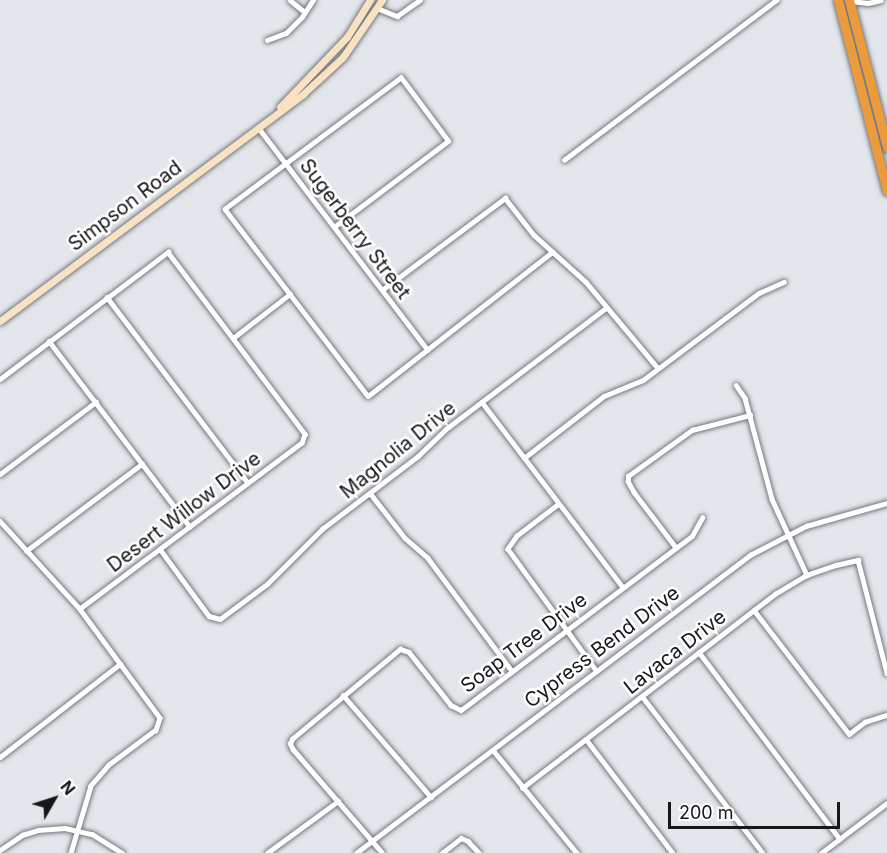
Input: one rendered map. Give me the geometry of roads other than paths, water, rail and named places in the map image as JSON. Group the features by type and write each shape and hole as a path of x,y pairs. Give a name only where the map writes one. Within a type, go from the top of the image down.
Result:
{"highway":[{"path":"838,0 887,191"},
{"path":"850,0 887,147"}],"street":[{"path":"290,0 305,12"},
{"path":"267,40 286,33 313,0"},
{"name":"Simpson Road","path":"270,118 347,38 370,0"},
{"name":"Simpson Road","path":"0,321 303,94 343,57 382,0"},
{"path":"377,8 397,16 420,0"},
{"path":"564,160 776,0"},
{"path":"850,0 868,3 881,0"},
{"path":"334,227 448,141 401,78 225,209 368,396 552,252"},
{"name":"Sugerberry Street","path":"258,127 428,350"},
{"path":"382,290 505,198 524,223 552,252 579,274 658,368"},
{"path":"0,379 168,252 233,338 290,294"},
{"path":"524,458 604,396 643,380 759,293 784,282"},
{"path":"108,297 249,483"},
{"name":"Magnolia Drive","path":"160,549 214,619 220,619 267,584 317,533 482,402 606,308"},
{"name":"Desert Willow Drive","path":"80,609 249,483 305,438 305,434 233,338"},
{"path":"50,341 190,527"},
{"path":"736,385 745,398 772,499 807,575"},
{"path":"0,474 96,402"},
{"path":"482,402 623,587"},
{"path":"675,547 628,482 628,476 692,430 750,416"},
{"path":"26,551 142,464"},
{"path":"370,493 405,538 428,558 512,671"},
{"name":"Cypress Bend Drive","path":"356,853 739,562 787,535 827,519 887,503"},
{"path":"559,504 517,536 508,549 596,670"},
{"name":"Soap Tree Drive","path":"338,801 290,744 292,739 394,653 404,649 412,655 458,711 696,531 702,519"},
{"path":"1,524 80,609 160,718 160,724 99,775 85,800 71,853"},
{"name":"Lavaca Drive","path":"522,788 754,610 807,575 858,560 887,673"},
{"path":"754,610 849,734 865,722 887,715"},
{"path":"699,652 840,839"},
{"path":"0,757 120,664"},
{"path":"343,695 431,797"},
{"path":"642,696 763,853"},
{"path":"586,739 673,853"},
{"path":"493,750 577,853"},
{"path":"267,853 338,801 382,853"},
{"path":"821,853 887,803"},
{"path":"0,850 22,835 38,830 77,829 92,834 122,853"},
{"path":"442,853 458,839 463,838 479,853"}]}
